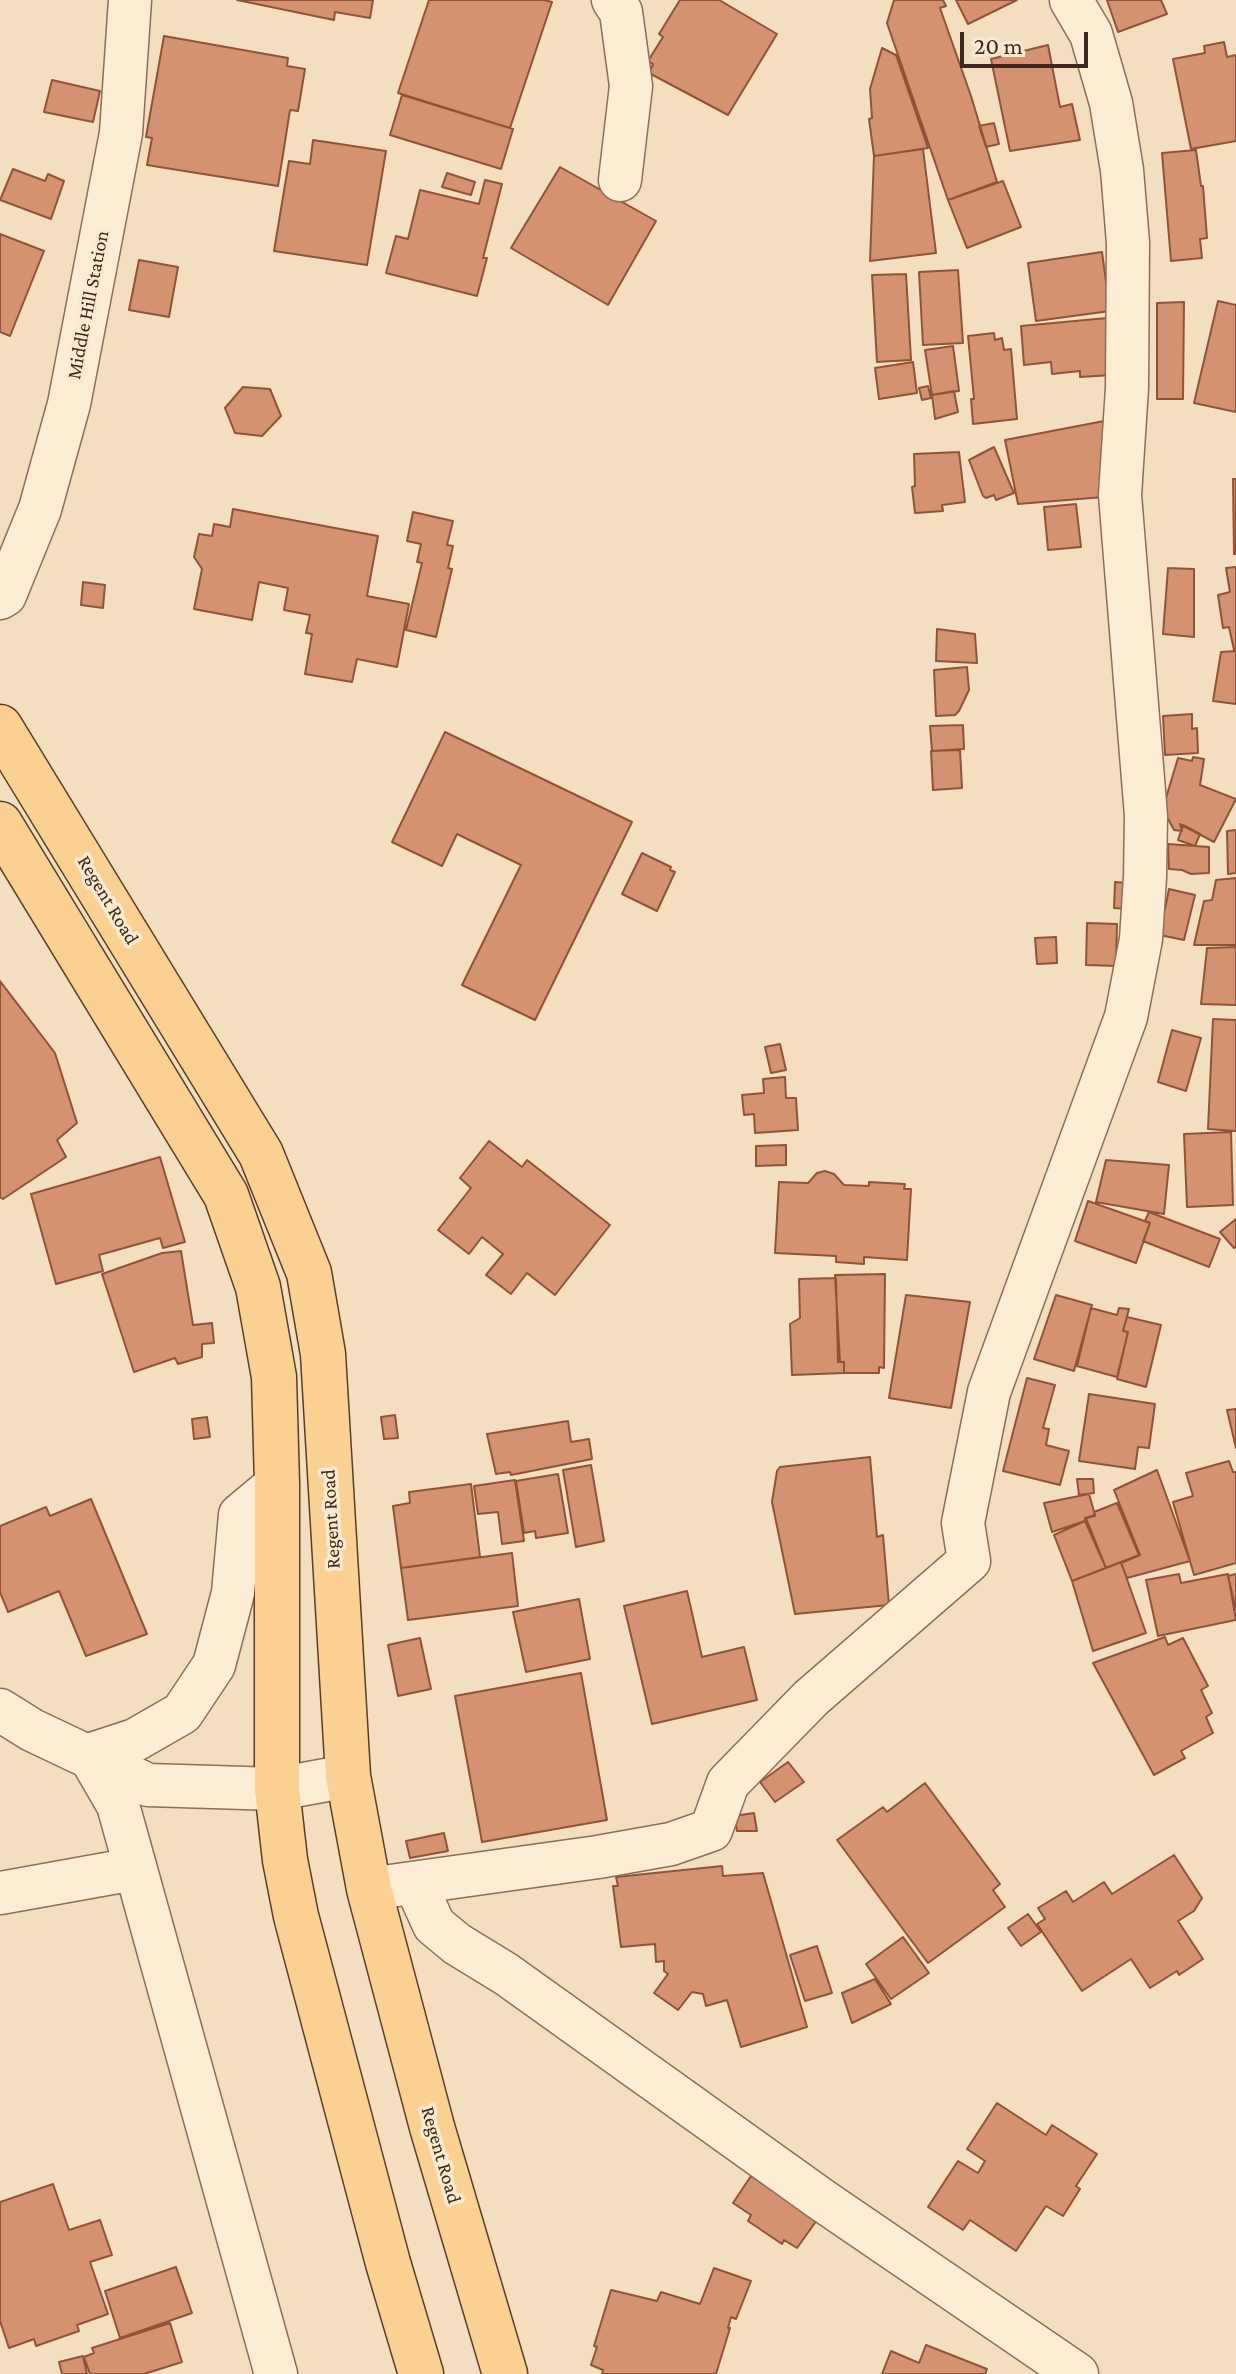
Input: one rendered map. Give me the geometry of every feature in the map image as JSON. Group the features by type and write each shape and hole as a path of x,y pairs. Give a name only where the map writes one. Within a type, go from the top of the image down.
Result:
{"main road":[{"name":"Regent Road","path":"0,727 261,1154 309,1273 323,1354 348,1776 369,1889 432,2127 505,2374"},
{"path":"0,824 226,1195 258,1287 274,1377 277,1789 285,1860 296,1916 388,2263 421,2374"}],"street":[{"name":"Middle Hill Station","path":"0,598 5,595 40,509 69,404 121,133 130,0"},
{"path":"613,0 621,12 631,86 620,180"},
{"path":"369,1889 598,1857 671,1844 711,1830 728,1783 811,1698 969,1561 963,1523 989,1392 1126,1017 1141,939 1145,800 1120,495 1127,388 1128,243 1122,170 1111,103 1091,34 1071,0"},
{"path":"89,1755 135,1740 182,1713 214,1665 233,1593 240,1515 277,1484"},
{"path":"0,1710 32,1730 148,1785 277,1789 348,1776"},
{"path":"89,1755 118,1805 276,2374"},
{"path":"0,1893 134,1869"},
{"path":"415,1883 434,1925 457,1944 506,1974 822,2200 1077,2374"}],"building":[{"path":"237,0 373,0 370,18 335,12 334,20"},
{"path":"429,0 552,2 510,128 398,93"},
{"path":"680,0 719,0 777,34 728,115 649,73 653,64 648,61 663,37 659,34"},
{"path":"894,0 943,0 946,6 940,8 997,182 948,200 887,23"},
{"path":"956,0 1017,0 968,24"},
{"path":"1107,0 1161,0 1167,14 1118,32"},
{"path":"164,36 288,58 287,66 305,69 298,111 290,110 278,186 147,165 152,138 146,137"},
{"path":"1224,42 1227,57 1236,55 1236,141 1191,149 1173,59 1205,53 1204,46"},
{"path":"1048,45 1060,107 1072,104 1080,140 1010,151 991,59"},
{"path":"882,48 896,55 928,148 874,156 869,119 872,118 870,89"},
{"path":"52,80 100,91 93,122 44,112"},
{"path":"402,95 513,129 501,169 390,135"},
{"path":"994,123 999,144 986,147 979,126"},
{"path":"313,140 386,151 367,265 274,251 289,161 310,164"},
{"path":"923,149 936,253 870,261 874,156"},
{"path":"1196,150 1203,186 1207,238 1200,239 1202,258 1171,261 1162,153"},
{"path":"560,167 656,221 608,305 511,248"},
{"path":"13,169 45,181 48,174 64,181 51,219 0,200"},
{"path":"447,173 475,182 471,195 442,187"},
{"path":"485,180 502,184 483,258 487,258 477,296 386,273 396,236 408,239 420,190 479,204"},
{"path":"1003,181 1021,227 967,248 948,200"},
{"path":"0,234 44,251 10,336 0,332"},
{"path":"1102,252 1110,311 1036,321 1028,263"},
{"path":"139,260 178,267 169,317 129,310"},
{"path":"958,270 963,343 923,345 919,272"},
{"path":"906,274 911,360 877,362 872,275"},
{"path":"1218,301 1236,305 1236,412 1194,403"},
{"path":"1184,302 1183,399 1157,399 1157,303"},
{"path":"1107,318 1112,375 1080,377 1080,371 1052,374 1051,362 1024,365 1021,326"},
{"path":"994,333 995,340 1002,338 1004,350 1011,349 1017,419 973,424 971,399 974,399 968,336"},
{"path":"953,346 959,391 932,395 925,350"},
{"path":"913,362 917,393 879,399 875,368"},
{"path":"928,386 931,398 922,400 919,388"},
{"path":"243,387 270,389 281,416 262,436 235,433 225,408"},
{"path":"954,391 958,412 935,419 932,395"},
{"path":"1104,421 1104,497 1018,504 1005,440"},
{"path":"994,447 1014,493 996,500 994,495 983,496 969,460"},
{"path":"959,452 965,502 942,505 943,511 915,513 912,487 915,486 914,454"},
{"path":"1233,479 1236,479 1236,554 1234,554"},
{"path":"1076,504 1081,547 1048,550 1044,507"},
{"path":"233,509 378,536 367,596 409,604 397,667 357,659 352,682 305,674 312,634 306,633 310,615 284,610 288,588 259,582 252,620 194,609 202,569 194,557 199,534 212,536 214,524 230,527"},
{"path":"413,512 453,521 447,545 453,546 448,568 452,569 436,637 406,630 422,563 417,562 421,544 407,541"},
{"path":"1236,567 1234,650 1229,627 1223,628 1218,595 1230,592 1226,568"},
{"path":"1168,568 1194,569 1194,637 1163,634"},
{"path":"83,582 105,585 103,608 81,605"},
{"path":"937,629 975,634 977,663 936,661"},
{"path":"1236,651 1236,704 1213,701 1221,652"},
{"path":"967,667 969,690 959,711 955,715 936,716 934,670"},
{"path":"1192,714 1192,729 1197,728 1198,753 1165,755 1163,716"},
{"path":"963,725 964,749 932,751 930,726"},
{"path":"445,732 632,822 535,1020 462,985 521,865 457,834 442,866 392,842"},
{"path":"960,750 962,788 933,790 931,751"},
{"path":"1193,757 1204,759 1200,785 1236,799 1214,842 1180,824 1182,831 1174,830 1166,815 1166,798 1178,758 1192,761"},
{"path":"1183,825 1200,834 1195,846 1178,840"},
{"path":"1236,830 1236,873 1228,874 1227,831"},
{"path":"1168,844 1209,847 1209,873 1191,874 1169,869"},
{"path":"642,853 675,872 657,911 622,894"},
{"path":"1236,878 1236,945 1194,945 1204,901 1212,900 1216,880"},
{"path":"1115,882 1128,883 1127,909 1114,908"},
{"path":"1169,889 1195,895 1184,940 1155,934 1160,908 1165,909"},
{"path":"1087,923 1117,924 1116,966 1086,965"},
{"path":"1056,937 1057,963 1037,964 1035,938"},
{"path":"1236,947 1236,1005 1201,1004 1207,948"},
{"path":"0,981 55,1053 77,1123 57,1140 66,1157 3,1199 0,1197"},
{"path":"1213,1019 1236,1020 1236,1131 1208,1129"},
{"path":"1172,1030 1201,1038 1186,1091 1158,1082"},
{"path":"780,1044 786,1070 771,1073 765,1047"},
{"path":"785,1077 786,1098 796,1098 798,1130 755,1133 754,1114 744,1115 742,1095 764,1093 763,1079"},
{"path":"1231,1132 1233,1205 1187,1207 1184,1134"},
{"path":"489,1141 522,1167 527,1160 610,1225 555,1295 527,1273 511,1294 486,1275 503,1254 482,1237 469,1254 438,1230 471,1188 460,1178"},
{"path":"786,1145 786,1165 756,1166 756,1146"},
{"path":"160,1157 185,1242 163,1248 160,1238 99,1255 103,1271 56,1284 31,1194"},
{"path":"1106,1160 1169,1165 1164,1214 1096,1202"},
{"path":"825,1171 834,1174 844,1185 869,1186 869,1182 905,1184 904,1189 911,1189 907,1260 864,1257 864,1264 836,1262 836,1256 775,1253 779,1182 808,1183 817,1173"},
{"path":"1088,1201 1150,1223 1136,1263 1075,1241"},
{"path":"1149,1212 1220,1239 1209,1267 1143,1241 1150,1223 1145,1221"},
{"path":"1236,1219 1236,1247 1234,1248 1220,1232"},
{"path":"181,1251 193,1325 212,1323 214,1343 202,1344 202,1357 178,1364 175,1358 134,1372 102,1274 162,1253"},
{"path":"885,1274 884,1368 879,1367 879,1373 844,1373 844,1362 840,1362 835,1275"},
{"path":"836,1278 838,1362 844,1362 844,1373 792,1375 790,1324 800,1318 799,1279"},
{"path":"906,1295 970,1302 951,1408 889,1398"},
{"path":"1056,1295 1092,1305 1074,1371 1034,1359"},
{"path":"1091,1308 1117,1315 1119,1308 1129,1309 1123,1331 1128,1332 1117,1377 1077,1366"},
{"path":"1127,1317 1161,1325 1146,1387 1117,1379 1128,1332 1123,1331"},
{"path":"1027,1378 1055,1385 1043,1428 1049,1429 1046,1445 1069,1451 1060,1485 1003,1471"},
{"path":"1089,1394 1155,1404 1149,1448 1138,1447 1135,1469 1079,1461"},
{"path":"1236,1409 1236,1448 1227,1410"},
{"path":"395,1415 398,1438 384,1439 381,1417"},
{"path":"207,1417 210,1437 194,1439 192,1419"},
{"path":"568,1421 571,1442 589,1439 592,1459 511,1475 510,1472 496,1474 487,1434"},
{"path":"870,1457 877,1537 883,1535 889,1605 795,1614 772,1502 777,1471 780,1467"},
{"path":"1229,1461 1233,1472 1236,1472 1236,1563 1194,1575 1173,1502 1193,1496 1186,1473"},
{"path":"591,1465 604,1541 576,1547 563,1470"},
{"path":"1157,1470 1190,1561 1127,1578 1121,1563 1140,1555 1114,1490"},
{"path":"558,1474 568,1533 536,1538 535,1531 524,1533 516,1481"},
{"path":"1077,1479 1093,1479 1094,1493 1079,1495"},
{"path":"515,1480 524,1541 502,1544 498,1512 478,1514 474,1486"},
{"path":"471,1484 480,1557 401,1568 393,1506 410,1503 409,1492"},
{"path":"1089,1494 1095,1515 1052,1532 1044,1503"},
{"path":"91,1499 147,1634 86,1656 59,1591 8,1612 0,1592 0,1526 46,1507 50,1516"},
{"path":"1117,1503 1139,1555 1106,1568 1086,1518"},
{"path":"1085,1521 1106,1568 1072,1581 1054,1535"},
{"path":"512,1553 518,1606 408,1620 401,1568"},
{"path":"1121,1562 1146,1633 1093,1651 1072,1581"},
{"path":"1179,1574 1181,1583 1228,1574 1236,1620 1158,1636 1146,1580"},
{"path":"1236,1574 1236,1610 1228,1576"},
{"path":"687,1591 702,1657 744,1647 757,1700 652,1724 624,1606"},
{"path":"579,1599 590,1659 526,1672 513,1612"},
{"path":"1165,1637 1168,1645 1183,1638 1208,1686 1201,1690 1212,1713 1206,1717 1213,1733 1181,1751 1185,1758 1154,1775 1093,1663"},
{"path":"420,1638 431,1689 398,1696 388,1645"},
{"path":"581,1673 607,1820 482,1842 455,1696"},
{"path":"788,1762 804,1782 775,1802 760,1782"},
{"path":"925,1783 1000,1884 993,1890 1005,1907 928,1963 837,1840 883,1807 887,1812"},
{"path":"754,1813 757,1831 737,1831 734,1816"},
{"path":"444,1833 448,1851 410,1858 406,1841"},
{"path":"1174,1855 1202,1898 1194,1911 1178,1921 1203,1959 1179,1975 1177,1971 1150,1988 1131,1959 1082,1991 1037,1924 1045,1919 1038,1908 1066,1891 1073,1902 1104,1882 1112,1894"},
{"path":"722,1866 723,1876 763,1873 807,2027 741,2047 727,2000 706,2006 703,1994 692,1992 678,2010 654,1993 668,1974 664,1971 664,1961 656,1962 655,1944 621,1947 613,1886 618,1886 616,1877"},
{"path":"1028,1914 1041,1932 1021,1946 1008,1928"},
{"path":"903,1937 929,1973 891,1999 866,1964"},
{"path":"817,1946 832,1993 805,2001 790,1955"},
{"path":"875,1979 891,2004 852,2023 842,1993"},
{"path":"997,2103 1046,2135 1052,2125 1097,2154 1076,2186 1080,2189 1063,2216 1046,2206 1016,2251 970,2220 963,2230 928,2207 958,2161 978,2173 985,2161 967,2149"},
{"path":"751,2176 817,2220 797,2248 784,2240 782,2244 748,2221 751,2215 733,2203"},
{"path":"53,2184 69,2230 100,2220 112,2255 90,2262 108,2314 77,2325 79,2331 36,2346 34,2339 9,2348 0,2321 0,2202"},
{"path":"176,2267 192,2313 120,2338 105,2291"},
{"path":"714,2268 751,2281 736,2319 731,2317 716,2374 602,2374 603,2370 591,2365 611,2290 657,2301 661,2292 700,2304"},
{"path":"170,2323 182,2362 144,2374 90,2374 84,2357 94,2353 92,2348"},
{"path":"926,2345 987,2369 985,2374 882,2374 891,2351 919,2363"},
{"path":"83,2356 87,2374 62,2374 59,2362"}]}
